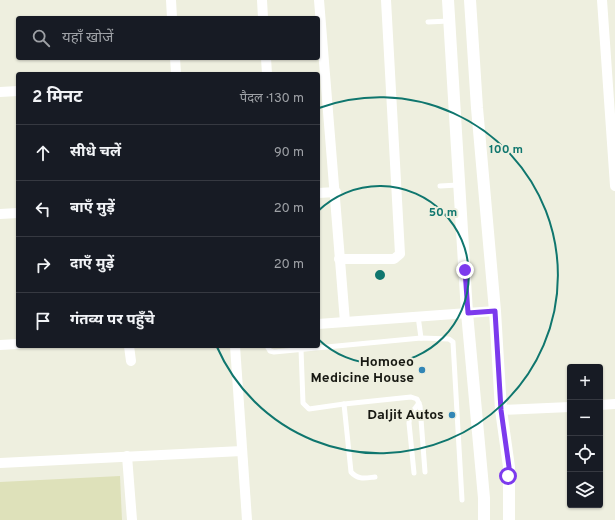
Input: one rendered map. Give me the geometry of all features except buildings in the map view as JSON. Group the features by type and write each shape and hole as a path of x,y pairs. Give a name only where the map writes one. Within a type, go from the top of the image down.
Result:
{"street":[{"path":"171,0 172,16"},
{"path":"262,0 264,16"},
{"path":"319,0 336,192 339,259 345,322"},
{"path":"339,259 394,259 400,254 386,0"},
{"path":"448,0 459,185 468,313 484,498 484,520"},
{"path":"470,0 478,116 495,311 501,410 509,467 509,520"},
{"path":"602,0 610,44 615,186"},
{"path":"175,60 176,72"},
{"path":"266,60 267,72"},
{"path":"0,92 16,91"},
{"path":"320,193 336,192"},
{"path":"0,214 16,213"},
{"path":"320,324 495,311"},
{"path":"0,345 16,344"},
{"path":"129,348 131,361"},
{"path":"235,348 247,520"},
{"path":"603,405 615,404"},
{"path":"501,410 567,406"},
{"path":"0,463 242,450"},
{"path":"127,456 132,520"}],"lane":[{"path":"428,22 449,21"},
{"path":"440,186 459,185"},
{"path":"418,316 421,338"},
{"path":"268,348 270,351 274,352 421,338 449,339 453,342 462,500"},
{"path":"301,350 304,403 309,409 414,397 419,403 425,472"},
{"path":"414,472 409,423 410,415 419,403"},
{"path":"344,404 350,472 360,479 375,477"}],"green space":[{"path":"120,476 122,520 0,520 0,482"}],"place":[{"name":"Homoeo Medicine House","path":"422,370"},
{"name":"Daljit Autos","path":"452,415"}],"route":[{"path":"465,270 468,313 495,311 501,410 509,467 508,476"}]}
